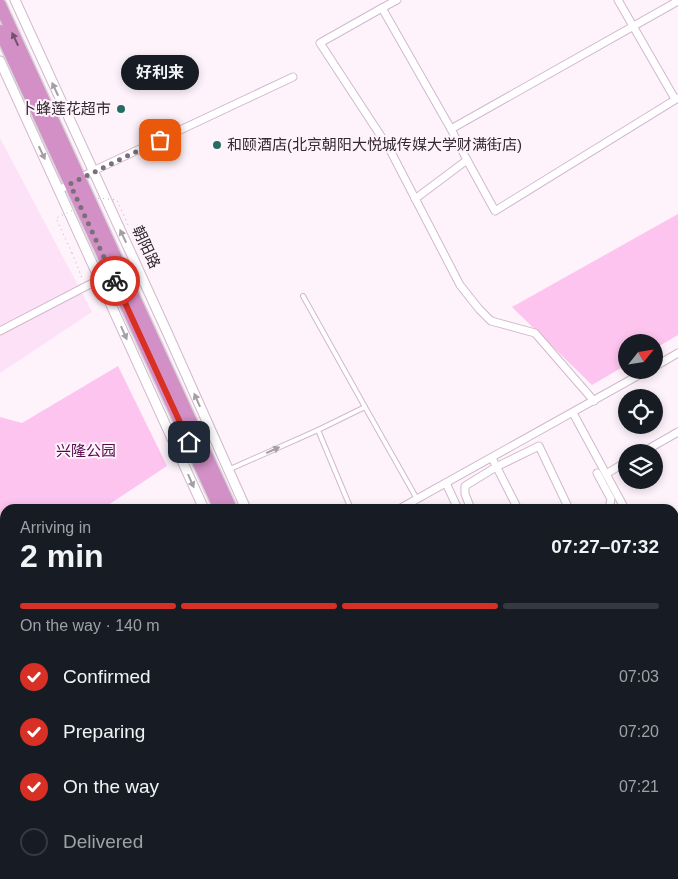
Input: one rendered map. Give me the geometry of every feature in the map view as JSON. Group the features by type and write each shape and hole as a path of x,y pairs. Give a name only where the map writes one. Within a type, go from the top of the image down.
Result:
{"highway":[{"name":"朝阳路","path":"0,5 70,184 229,504"},
{"name":"朝阳路","path":"0,31 218,504"}],"street":[{"name":"朝阳路","path":"14,0 244,504"},
{"path":"398,0 320,43 390,150 460,285 491,321 535,333 594,401"},
{"path":"382,8 451,129 494,211 677,99 618,0"},
{"path":"451,129 678,1"},
{"name":"朝阳路","path":"0,61 70,184 100,279 202,504"},
{"path":"70,184 93,171 293,77"},
{"path":"415,199 467,160"},
{"path":"0,331 100,279"},
{"path":"663,362 678,353"},
{"path":"408,504 632,379"},
{"path":"573,413 622,504"},
{"path":"657,444 678,432"},
{"path":"469,504 464,494 465,486 496,467 539,446 567,504"},
{"path":"492,458 515,504"},
{"path":"606,474 618,467"},
{"path":"597,473 611,499 610,504"},
{"path":"446,483 456,504"}],"lane":[{"path":"303,296 417,499"},
{"path":"228,470 365,407"},
{"path":"318,430 349,504"}],"path":[{"path":"85,286 56,218 99,198 117,200 128,225"}],"shaded area":[{"path":"0,138 92,312 0,373"}],"green space":[{"path":"678,214 678,335 663,344 663,334 618,334 618,370 592,385 512,307"},
{"name":"兴隆公园","path":"118,366 167,466 110,504 0,504 0,417 22,423"}],"way so far":[{"path":"115,281 70,184 93,171 160,140"}],"place":[{"name":"卜蜂莲花超市","path":"121,109"},
{"name":"好利来","path":"160,140"},
{"name":"和颐酒店(北京朝阳大悦城传媒大学财满街店)","path":"217,145"}],"route":[{"path":"115,281 189,442"}]}
